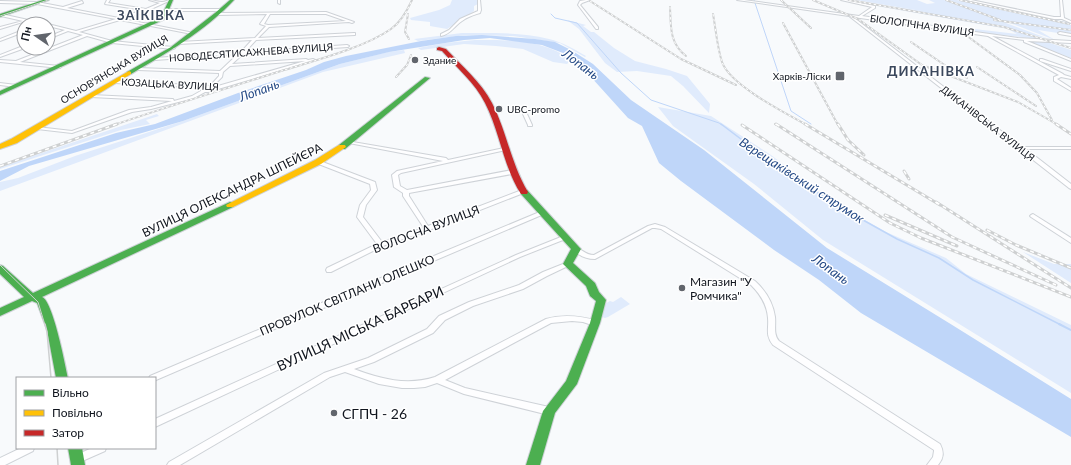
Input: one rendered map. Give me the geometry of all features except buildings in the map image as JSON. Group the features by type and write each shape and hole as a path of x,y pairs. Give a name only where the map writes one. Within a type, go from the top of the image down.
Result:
{"street":[{"path":"1,16 47,0"},
{"path":"109,0 106,2 146,10"},
{"path":"150,0 220,12 269,14 326,13 352,22 268,26 262,24 269,14"},
{"name":"ОСНОВ’ЯНСЬКА ВУЛИЦЯ","path":"0,147 37,128 155,59 220,12 232,0"},
{"path":"442,35 450,31 461,20 479,12 479,0"},
{"path":"589,0 581,2 579,5 597,28"},
{"name":"БІОЛОГІЧНА ВУЛИЦЯ","path":"738,0 1018,39 1070,41"},
{"name":"БІОЛОГІЧНА ВУЛИЦЯ","path":"742,0 774,5"},
{"path":"842,0 874,7 859,17"},
{"path":"966,0 978,1 1002,8 1054,18 1063,18 1071,22"},
{"path":"1002,8 1003,0"},
{"path":"1061,0 1063,18"},
{"path":"0,2 38,3 148,26 192,33"},
{"path":"62,8 82,2"},
{"path":"76,32 168,3"},
{"path":"0,94 163,18 168,3"},
{"name":"ДИКАНІВСЬКА ВУЛИЦЯ","path":"848,15 1071,187"},
{"path":"1,16 16,19"},
{"path":"0,28 16,24"},
{"path":"37,128 72,132 131,111 193,97 211,87 221,76 221,72 268,26"},
{"path":"56,27 112,42 176,45 354,34"},
{"path":"56,35 69,30"},
{"path":"1060,33 1071,35"},
{"path":"0,40 16,34"},
{"path":"984,34 1060,74 1061,76"},
{"path":"17,62 87,35"},
{"path":"1018,39 1071,60"},
{"name":"НОВОДЕСЯТИСАЖНЕВА ВУЛИЦЯ","path":"155,59 347,46"},
{"path":"439,49 444,50 486,96 512,172 524,191 542,213 584,256 588,258 595,257 655,226 663,228 753,283 762,291 766,299 772,321 772,338 776,343 936,446 939,451 937,459 932,465"},
{"path":"0,56 16,50"},
{"path":"1023,54 1071,70"},
{"path":"201,93 313,60 228,65"},
{"path":"1,62 17,62 59,67"},
{"path":"138,69 221,72"},
{"path":"1071,78 1061,76 1055,78 1055,80 1071,90"},
{"name":"ВУЛИЦЯ ОЛЕКСАНДРА ШПЕЙЄРА","path":"0,312 209,216 318,162 349,142 428,78"},
{"name":"КОЗАЦЬКА ВУЛИЦЯ","path":"116,82 224,87"},
{"path":"0,84 16,86"},
{"path":"92,96 180,101"},
{"path":"525,114 530,125"},
{"path":"349,142 450,160"},
{"path":"1021,148 1071,148"},
{"path":"504,149 399,172 395,176 397,187 406,192 512,172"},
{"path":"318,162 373,183 374,190 364,201 360,217 381,245"},
{"name":"ВОЛОСНА ВУЛИЦЯ","path":"328,270 381,245 427,229 524,191"},
{"path":"406,192 406,196 427,229"},
{"name":"ПРОВУЛОК СВІТЛАНИ ОЛЕШКО","path":"155,377 542,213"},
{"path":"1033,216 1071,241"},
{"name":"ВУЛИЦЯ МІСЬКА БАРБАРИ","path":"156,423 518,256 566,237"},
{"path":"172,465 327,375 370,360 430,332 437,322 448,315 471,304 520,287 568,264 576,249"},
{"path":"533,465 549,411 571,384 595,323 601,300 594,294 592,285 568,264"},
{"path":"0,268 32,298 41,300 52,330 62,377"},
{"path":"345,369 376,381 417,386 437,380 549,321 565,317 584,319 595,323"},
{"path":"437,380 464,391 549,411"},
{"path":"0,463 28,449"},
{"path":"75,449 78,462 100,449"}],"shaded area":[{"path":"452,0 477,0 478,4 474,6 474,11 447,29 430,26 430,22 411,20 410,18 439,10 450,5"},
{"path":"842,0 919,13 868,3 927,12 856,0 917,0 927,4 935,3 929,0 944,0 1049,39 1005,28"},
{"path":"949,0 957,0 1071,25 1071,35 1038,30 1055,40"},
{"path":"961,0 1071,23 1071,24"},
{"path":"567,20 586,25 583,26 635,61 687,76 710,104 709,113 683,86 671,76 637,71 617,72 605,63 579,29"},
{"path":"966,28 1017,34 1009,30 1047,40 966,31"},
{"path":"462,33 506,33 528,35 559,42 586,56 585,57 560,43 513,36 466,35 418,41 414,39"},
{"path":"475,40 500,40 537,44 560,53 571,60 567,64 553,62 523,49 496,46 464,44 421,50 418,48"},
{"path":"1026,41 1044,41 1071,50 1071,58"},
{"path":"404,50 405,53 323,72 0,191 0,182 18,178 75,156 183,121 340,64 388,52"},
{"path":"658,107 711,116 771,155 831,201 886,232 946,258 966,274 1071,325 1071,393 823,240 754,184 673,126"},
{"path":"157,114 159,116 146,120 150,124 121,130 0,169 0,167"},
{"path":"1023,252 1054,264 1071,264 1071,283"},
{"path":"621,297 630,304 608,317 605,318 599,316 601,306 610,301 613,302"}],"water":[{"name":"Лопань","path":"482,35 555,42 593,64 631,100 704,150 827,248 1071,399 1071,437 861,313 819,280 774,250 659,163 642,126 628,118 581,66 563,53 542,45 490,38 464,40 389,52 340,64 183,121 29,166 0,181 0,171 116,133 155,124 238,93 306,70 324,62 346,56 421,41 456,36"}],"waterway":[{"path":"754,0 791,111 811,124"},
{"name":"Верещаківський струмок","path":"551,14 555,18 577,23 621,73 651,100 722,125"},
{"name":"Верещаківський струмок","path":"721,124 778,167 838,206 897,239 939,258 973,280 1061,325"},
{"name":"Верещаківський струмок","path":"1061,325 1071,330"}],"tram line":[{"path":"0,16 48,0"},
{"path":"0,265 38,302 45,325"},
{"path":"45,324 51,377"},
{"path":"57,449 58,465"}],"railway":[{"path":"116,124 353,48 380,36 395,26 403,16 412,0"},
{"path":"781,0 811,28"},
{"path":"813,0 858,19 922,65 1018,102 1058,125"},
{"path":"849,0 1004,27 1071,48"},
{"path":"946,0 1000,20"},
{"path":"960,0 1069,24"},
{"path":"590,1 681,59 736,85"},
{"path":"670,7 672,34 676,46 686,56"},
{"path":"408,14 405,32 409,39"},
{"path":"713,14 720,56 727,71 759,98 807,125"},
{"path":"994,20 1071,30"},
{"path":"783,23 838,125"},
{"path":"963,33 1020,75 1037,93 1052,120"},
{"path":"911,42 949,68 967,78"},
{"path":"396,77 407,65 411,55"},
{"path":"977,67 1036,106"},
{"path":"0,166 116,124"},
{"path":"776,124 952,237 1056,285"},
{"path":"805,124 940,205"},
{"path":"838,124 848,140 864,155"},
{"path":"1056,124 1071,134"},
{"path":"742,125 890,223 921,238 1071,297"},
{"path":"904,171 909,179"},
{"path":"936,202 1071,288"},
{"path":"885,215 957,246"},
{"path":"987,230 1016,245 1071,268"}],"traffic: fast":[{"path":"0,16 47,0"},
{"path":"0,93 163,18 171,0"},
{"path":"129,73 173,48 217,14 232,0"},
{"path":"342,147 427,78"},
{"path":"524,192 576,249 568,264 591,285 594,294 601,300 595,323 571,384 549,411 533,465"},
{"path":"0,312 230,205"},
{"path":"0,268 32,298 41,300 52,330 62,377"},
{"path":"75,449 78,465"}],"traffic: slow":[{"path":"0,147 14,141 129,73"},
{"path":"230,205 318,162 342,147"}],"traffic: jam":[{"path":"439,49 444,50 485,96 498,126 512,171 524,192"}],"place":[{"name":"Здание","path":"415,60"},
{"name":"Харків-Ліски","path":"840,76"},
{"name":"UBC-promo","path":"499,109"},
{"name":"Магазин \"У Ромчика\"","path":"682,288"},
{"name":"СГПЧ - 26","path":"334,413"}],"district":[{"name":"ЗАЇКІВКА","path":"151,15"},
{"name":"ДИКАНІВКА","path":"931,71"}]}
